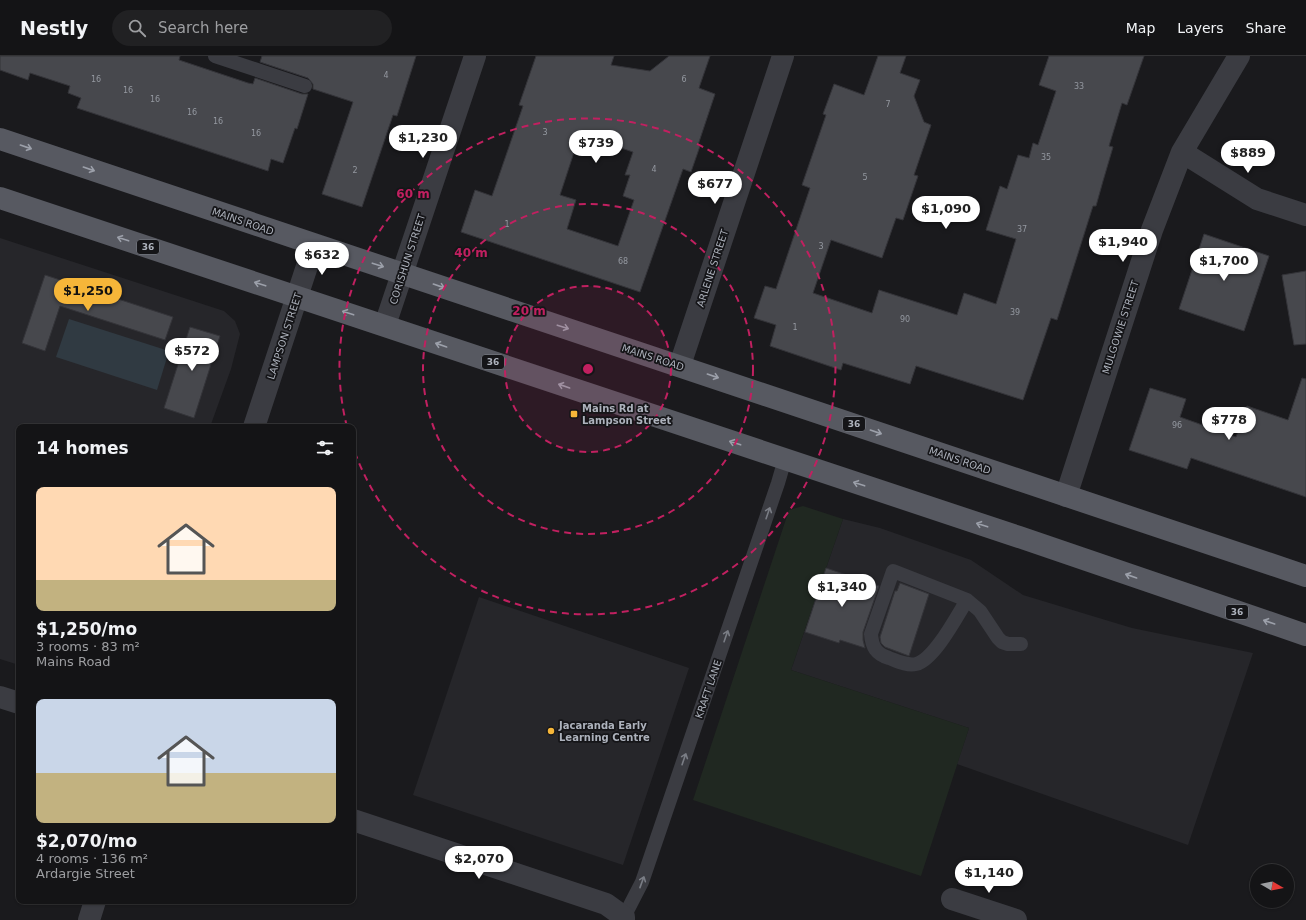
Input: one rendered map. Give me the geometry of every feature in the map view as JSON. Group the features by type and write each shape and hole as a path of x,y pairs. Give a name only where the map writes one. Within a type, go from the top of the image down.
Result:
{"main road":[{"name":"MAINS ROAD","path":"0,139 1306,576"},
{"name":"36","path":"0,198 385,325 1306,635"}],"street":[{"name":"CORISHUN STREET","path":"385,325 475,56"},
{"name":"ARLENE STREET","path":"680,366 783,56"},
{"name":"MULGOWIE STREET","path":"1066,496 1152,230 1182,152 1239,56"},
{"path":"1182,152 1257,199 1306,216"},
{"name":"LAMPSON STREET","path":"255,424 314,245"},
{"path":"0,697 16,702"},
{"path":"356,821 606,904 629,919"},
{"path":"952,899 1016,920"},
{"path":"89,920 94,904"}],"lane":[{"path":"215,56 305,86"},
{"name":"KRAFT LANE","path":"629,919 785,459"},
{"path":"968,600 937,647 923,662 909,664 886,657 876,652 872,644 871,634 893,570 968,600 980,611 1002,642 1008,644 1021,644"}],"shaded area":[{"path":"0,238 224,311 235,321 240,334 231,369 211,424 16,424 16,664 0,659"},
{"path":"69,319 169,351 157,390 56,357"},
{"path":"803,506 843,519 791,670 969,728 921,876 693,800 789,510"},
{"path":"843,519 880,528 971,560 1023,595 1132,628 1253,653 1188,845 957,764 969,728 791,670"},
{"name":"Jacaranda Early Learning Centre","path":"479,597 689,668 623,865 413,795"}],"building":[{"path":"0,56 180,56 179,60 248,83 253,84 255,78 302,94 308,94 297,129 295,128 283,163 271,159 268,171 77,108 81,98 68,93 70,86 30,73 28,80 0,70"},
{"path":"262,56 416,56 397,116 393,115 362,207 322,194 353,102 313,89 313,84 308,78 260,62"},
{"path":"536,56 614,56 611,65 650,71 669,56 710,56 699,88 715,94 698,145 700,146 691,172 683,169 640,292 461,232 475,190 492,196 523,106 519,105","holes":["580,134 633,152 625,175 630,175 623,196 634,200 618,246 567,229 576,200 560,195"]},
{"path":"878,56 906,56 900,73 920,80 914,96 924,122 931,125 914,175 918,176 903,220 896,218 882,258 831,240 813,293 872,313 879,290 957,315 964,293 996,304 1016,239 986,230 1000,186 1007,189 1018,155 1029,158 1033,143 1038,145 1056,91 1039,85 1049,56 1144,56 1127,105 1122,103 1109,146 1113,147 1096,206 1093,206 1057,320 1051,318 1023,400 916,366 910,384 843,363 841,370 770,346 776,325 754,318 765,286 776,289 810,188 802,185 826,115 823,114 834,84 864,95"},
{"path":"1204,234 1269,256 1244,331 1179,309"},
{"path":"1306,271 1306,344 1294,345 1282,275"},
{"path":"45,275 173,317 165,340 60,306 45,351 22,343"},
{"path":"190,327 220,336 194,418 164,408"},
{"path":"1302,378 1306,379 1306,497 1191,458 1187,469 1129,450 1150,388 1186,399 1180,417 1236,437 1247,406 1288,420"},
{"path":"826,568 879,586 863,632 865,648 840,640 839,643 805,632"},
{"path":"900,583 929,594 909,656 885,647 881,643 880,637 895,591 897,591"}],"place":[{"name":"Mains Rd at Lampson Street","path":"574,414"},
{"name":"Jacaranda Early Learning Centre","path":"551,731"}]}
